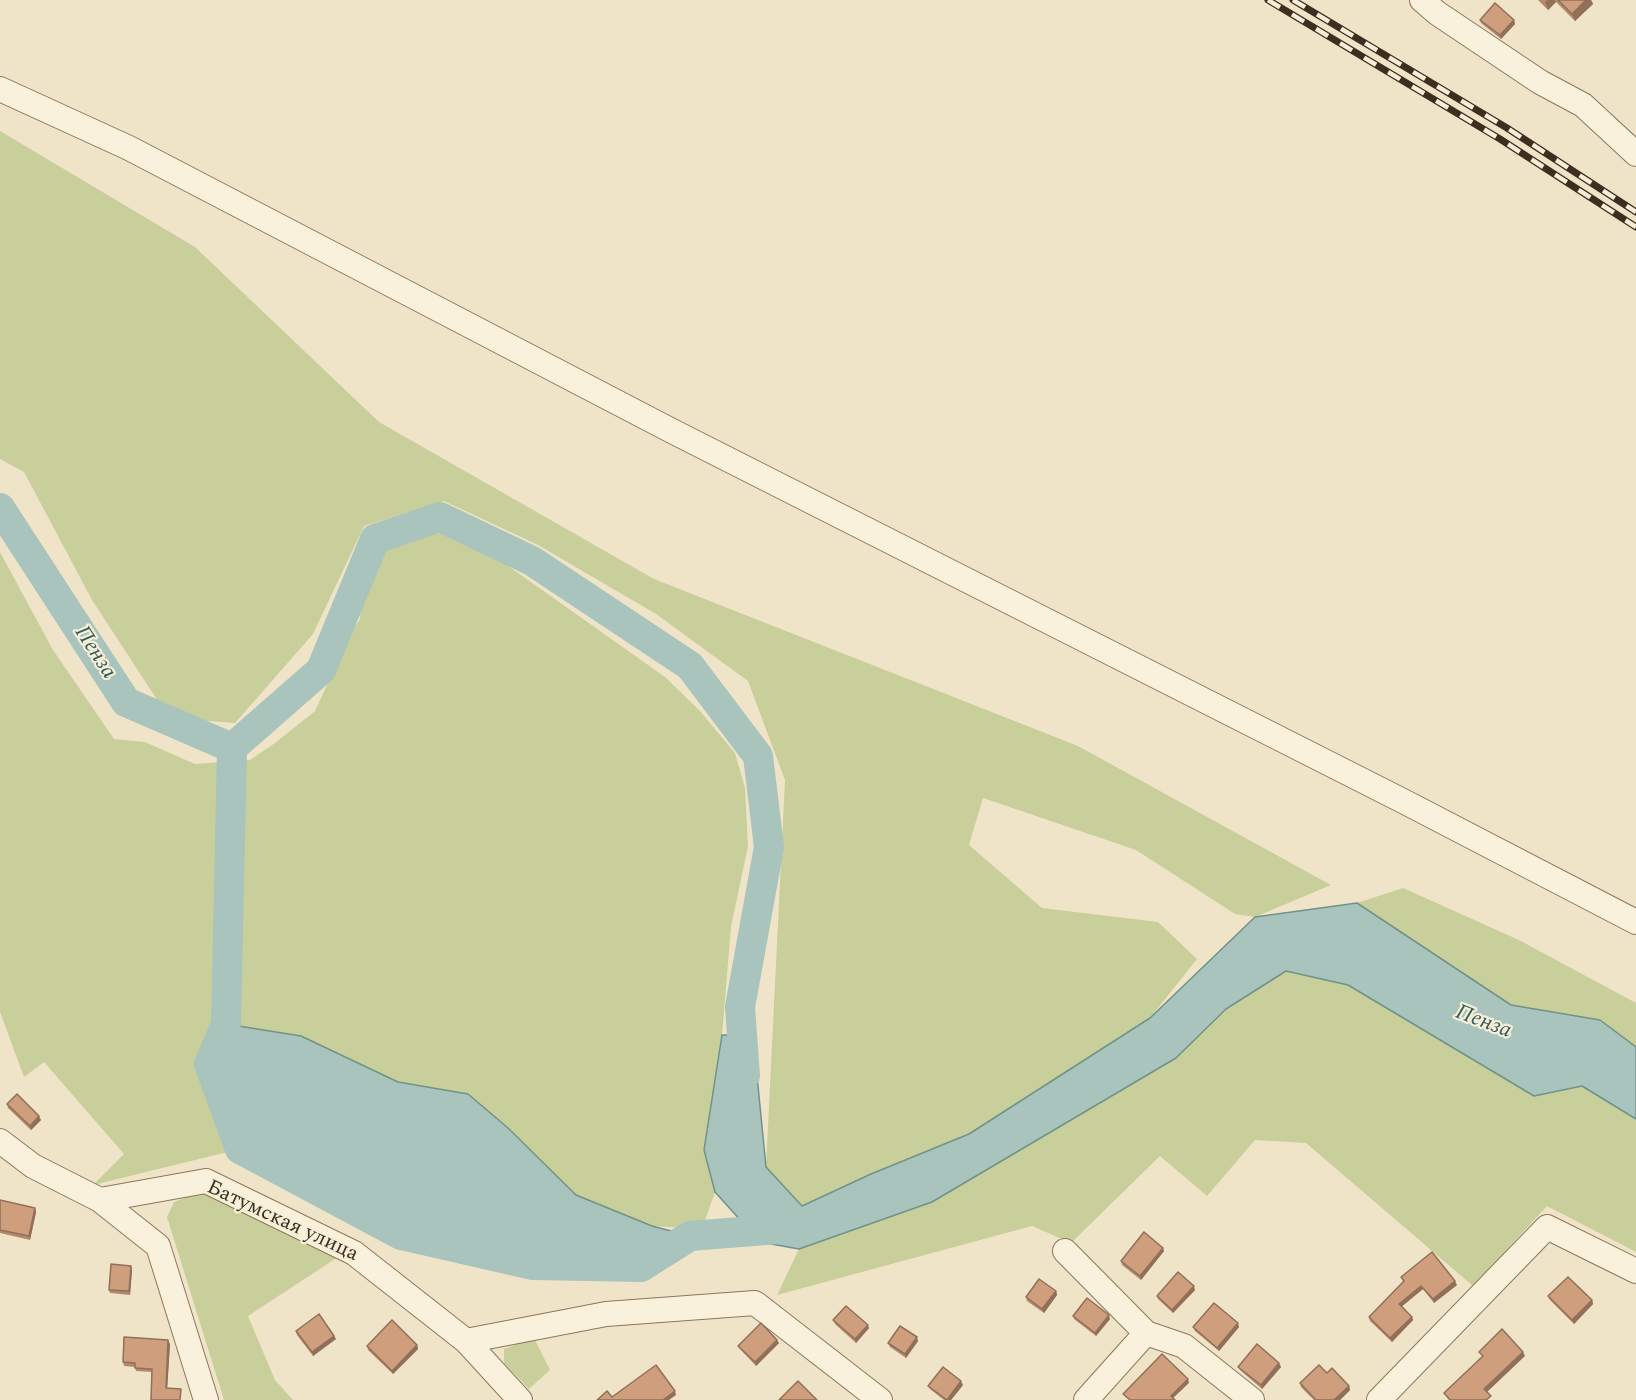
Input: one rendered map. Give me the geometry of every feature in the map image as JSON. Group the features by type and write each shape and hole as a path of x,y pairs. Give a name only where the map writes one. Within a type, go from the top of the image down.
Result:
{"street":[{"path":"1422,0 1437,13 1540,82 1583,105 1636,154"},
{"path":"0,89 129,148 661,425 1636,922"},
{"path":"0,1141 33,1167 100,1200 158,1246 206,1400"},
{"name":"Батумская улица","path":"100,1200 206,1181 354,1253 466,1341 520,1400"},
{"path":"1379,1400 1547,1227 1636,1271"},
{"path":"1065,1251 1146,1333 1184,1346 1252,1400"},
{"path":"466,1341 606,1314 754,1304 880,1400"},
{"path":"1086,1400 1146,1333"}],"green space":[{"path":"0,131 195,247 379,422 654,579 1078,746 1331,885 1255,917 1235,914 1136,850 983,798 969,845 1042,908 1158,922 1197,959 1150,1018 969,1134 871,1174 802,1206 766,1167 785,780 748,681 656,614 538,545 444,501 364,526 313,634 235,723 169,718 92,600 24,472 0,459"},
{"path":"453,533 497,558 665,677 700,711 735,753 745,788 748,846 731,927 722,1035 704,1150 715,1192 702,1229 652,1226 576,1195 508,1128 468,1094 398,1082 301,1036 209,1065 240,1149 93,1185 124,1154 44,1062 24,1077 0,1012 0,552 53,650 114,739 145,742 195,764 250,760 315,711 351,633 360,619 362,589 384,546 420,534"},
{"path":"1403,888 1519,940 1636,1003 1636,1047 1600,1020 1511,1005 1357,903"},
{"path":"1286,971 1348,985 1534,1095 1582,1086 1636,1119 1636,1252 1547,1206 1473,1286 1306,1143 1255,1140 1207,1196 1160,1156 1071,1243 1032,1226 777,1295 799,1249 932,1202 1176,1058 1226,1009"},
{"path":"199,1192 341,1255 248,1316 275,1380 293,1400 224,1400 167,1217 174,1202"},
{"path":"534,1338 550,1370 529,1389 504,1363 504,1349"}],"water":[{"path":"1357,903 1511,1005 1600,1020 1636,1047 1636,1119 1582,1086 1534,1096 1348,985 1286,971 1226,1009 1176,1058 932,1202 799,1249 760,1242 715,1192 704,1150 722,1035 753,1035 766,1167 802,1206 871,1174 969,1134 1150,1018 1255,917"},
{"path":"226,1024 301,1036 398,1082 468,1094 508,1128 576,1195 652,1226 690,1236 641,1267 532,1265 401,1235 240,1149 209,1064"}],"building":[{"path":"1558,0 1586,0 1572,14"},
{"path":"1495,3 1514,20 1500,35 1480,20"},
{"path":"17,1094 39,1116 30,1126 7,1104"},
{"path":"0,1200 35,1208 29,1236 0,1230"},
{"path":"1144,1232 1163,1248 1140,1276 1121,1261"},
{"path":"1432,1252 1455,1281 1433,1299 1421,1286 1399,1304 1412,1317 1390,1338 1369,1317 1404,1281 1401,1277"},
{"path":"111,1264 131,1266 129,1291 109,1290"},
{"path":"1178,1272 1194,1286 1172,1310 1157,1296"},
{"path":"1568,1277 1592,1300 1572,1320 1548,1296"},
{"path":"1039,1279 1056,1291 1042,1309 1026,1297"},
{"path":"1087,1298 1109,1315 1095,1333 1073,1316"},
{"path":"1214,1303 1238,1323 1217,1348 1193,1327"},
{"path":"846,1306 868,1325 855,1339 833,1320"},
{"path":"319,1314 334,1336 312,1352 296,1331"},
{"path":"392,1320 417,1345 392,1371 367,1346"},
{"path":"761,1323 777,1340 755,1362 738,1346"},
{"path":"900,1326 917,1337 905,1354 888,1343"},
{"path":"1502,1329 1523,1352 1484,1389 1491,1396 1486,1400 1450,1400 1444,1393 1483,1356 1479,1352"},
{"path":"124,1337 168,1340 166,1388 181,1389 180,1400 151,1400 152,1369 135,1368 135,1363 123,1362"},
{"path":"1257,1344 1279,1363 1261,1385 1238,1367"},
{"path":"1162,1354 1188,1379 1171,1396 1175,1400 1130,1400 1123,1394"},
{"path":"656,1365 675,1391 663,1400 597,1400 607,1391 612,1397"},
{"path":"1319,1365 1327,1373 1332,1368 1349,1386 1334,1400 1316,1400 1300,1383"},
{"path":"943,1367 961,1381 947,1400 928,1386"},
{"path":"798,1381 817,1400 779,1400"}],"waterway":[{"name":"Пенза","path":"0,508 126,702 232,748"},
{"path":"745,1075 740,1007 769,847 758,756 690,666 532,561 440,517 375,539 321,670 232,748 226,1024 209,1064 240,1149 401,1235 532,1265 641,1267 690,1236 791,1228"}],"railway":[{"path":"1268,0 1500,139 1636,227"},
{"path":"1293,0 1507,128 1636,212"}]}
